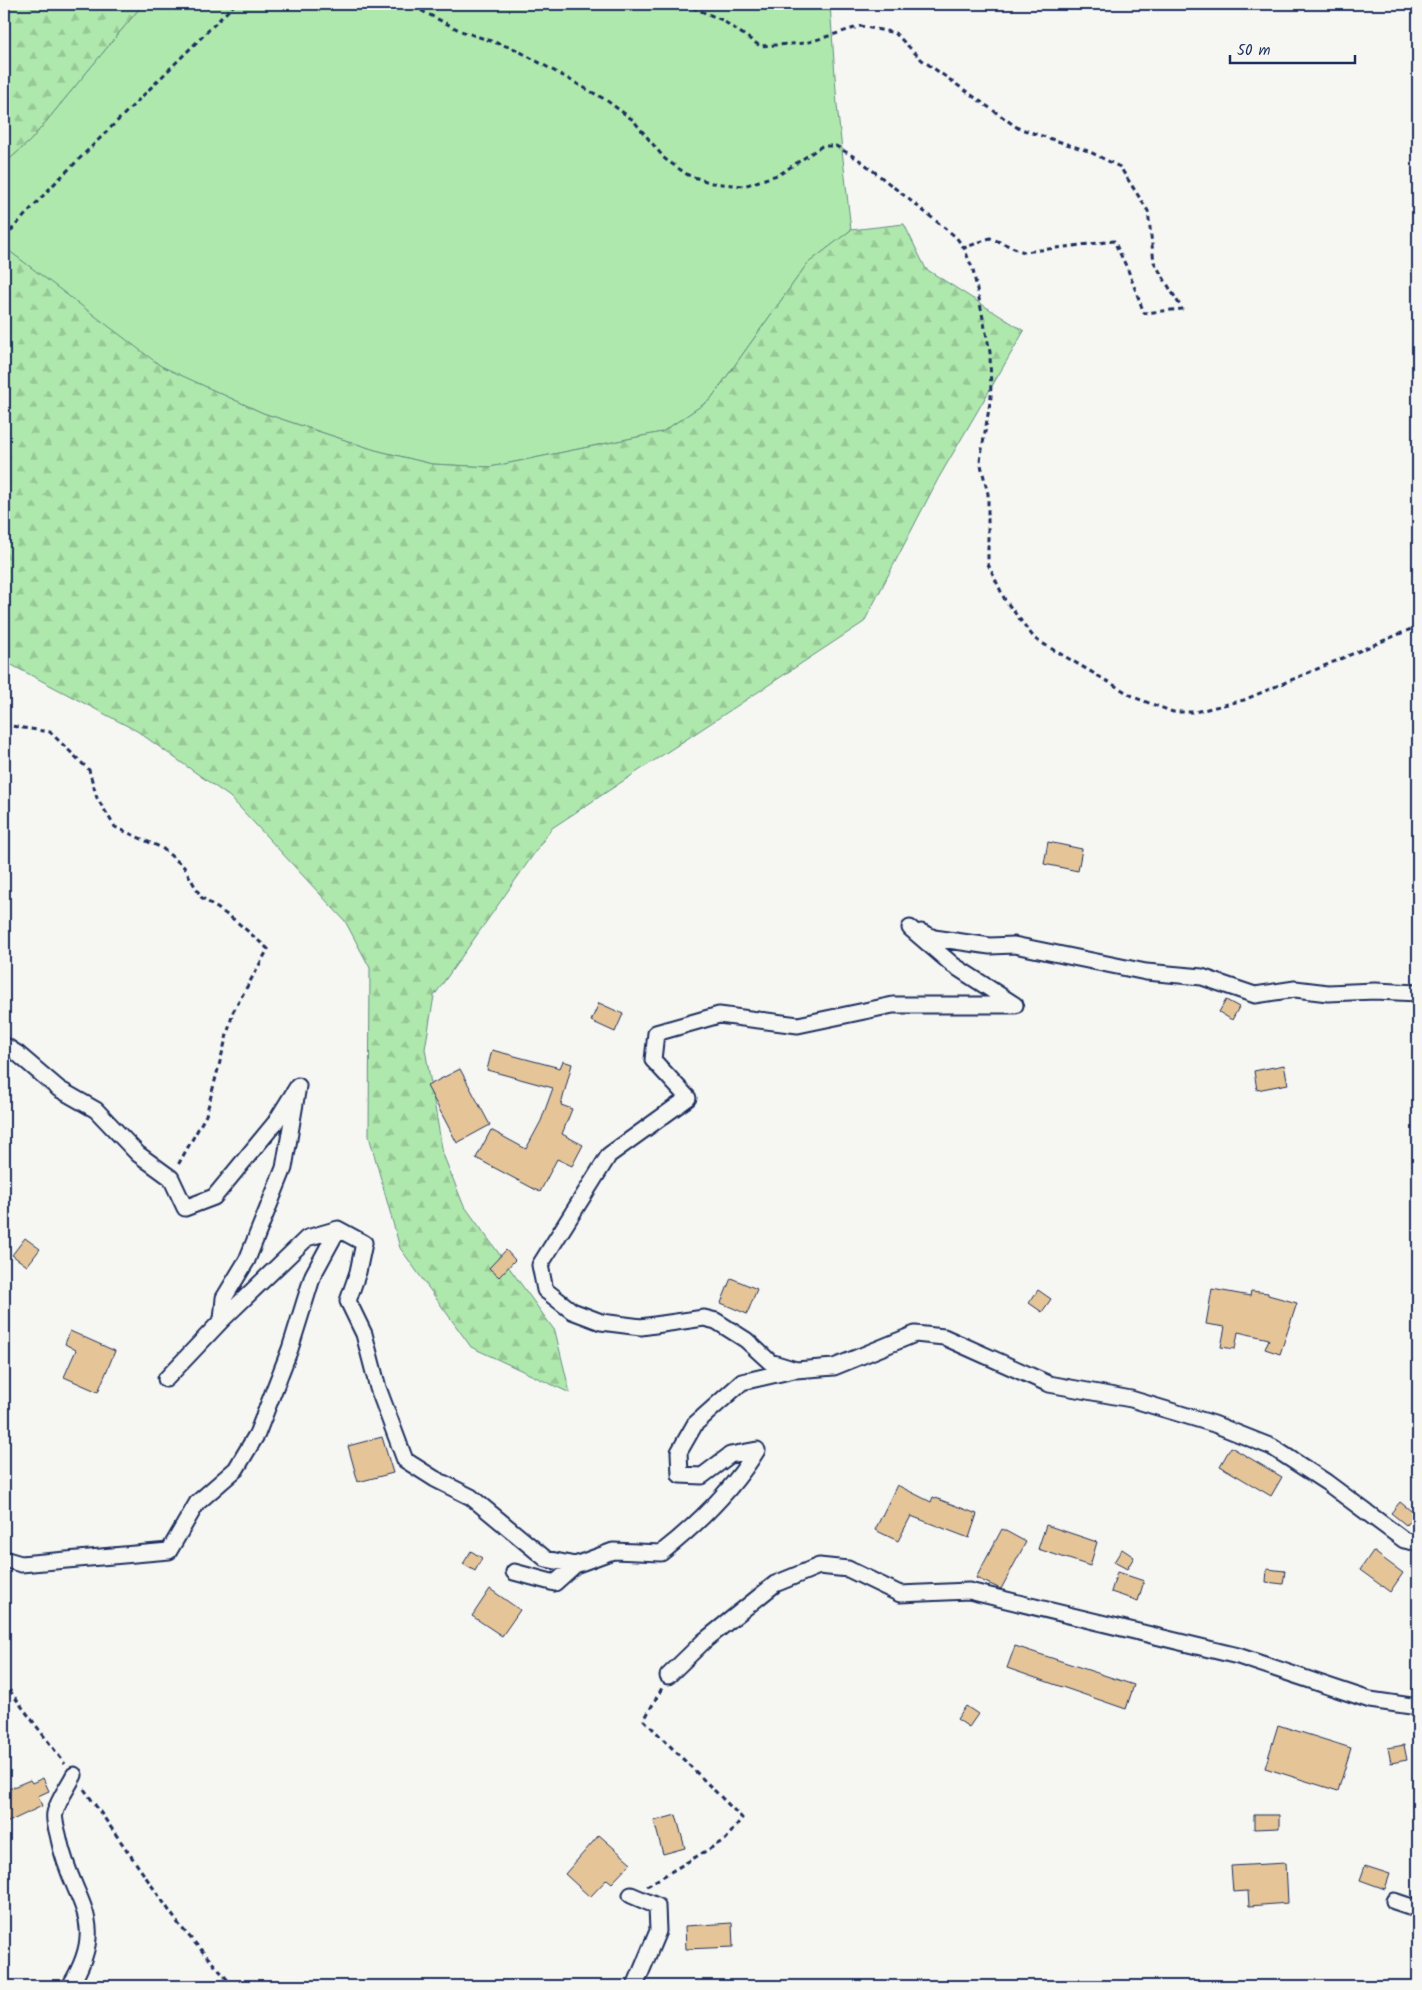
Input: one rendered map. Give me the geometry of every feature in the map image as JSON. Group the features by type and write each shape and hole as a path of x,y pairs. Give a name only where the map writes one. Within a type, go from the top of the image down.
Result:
{"street":[{"path":"796,1370 770,1362 746,1340 716,1321 704,1318 640,1327 601,1322 572,1310 546,1290 540,1265 609,1155 688,1098 653,1060 656,1033 719,1015 798,1025 893,1005 1015,1005 953,964 910,928 934,938 990,946 1014,945 1146,972 1202,977 1255,995 1295,989 1328,993 1375,991 1418,993"},
{"path":"4,1045 18,1054 59,1089 96,1110 138,1154 171,1178 185,1208 214,1197 275,1123 298,1086 284,1168 247,1260 224,1298 222,1320"},
{"path":"166,1379 222,1320 307,1238 338,1229 364,1243 358,1272 348,1301 364,1334 378,1388 405,1460 435,1479 472,1497 546,1559 575,1565"},
{"path":"4,1560 21,1564 169,1551 196,1503 236,1469 257,1434 290,1348 313,1275 338,1229"},
{"path":"514,1572 555,1583 575,1565 613,1551 662,1554 698,1524 742,1475 757,1450 730,1455 702,1476 680,1474 679,1452 695,1424 742,1382 796,1370 834,1367 915,1334 944,1337 1049,1384 1131,1399 1214,1424 1272,1447 1326,1482 1404,1540 1418,1543"},
{"path":"668,1676 704,1641 775,1584 819,1566 848,1570 900,1594 970,1591 1238,1656 1370,1700 1418,1707"},
{"path":"70,1986 79,1971 89,1944 88,1915 64,1864 54,1814 74,1775"},
{"path":"631,1895 657,1906 658,1931 635,1986"},
{"path":"1394,1901 1418,1910"}],"path":[{"path":"4,238 52,186 235,4"},
{"path":"415,4 422,11 461,31 515,48 606,100 633,120 665,159 688,175 712,183 744,186 780,174 822,146 836,146 861,161 956,237 964,248 973,270 990,352 991,397 980,461 988,494 988,564 1005,600 1035,639 1136,698 1173,712 1195,712 1244,700 1418,626"},
{"path":"684,4 722,20 760,46 806,43 861,26 895,33 922,60 1018,128 1088,150 1120,167 1148,211 1154,262 1182,309 1144,313 1128,270 1114,241 1024,252 990,238 964,248"},
{"path":"4,725 50,732 89,770 97,798 115,827 162,848 184,867 201,897 236,921 268,949 233,1012 206,1115 171,1178"},
{"path":"631,1895 726,1840 742,1818 644,1720 668,1676"},
{"path":"4,1683 74,1775 180,1926 233,1986"}],"green space":[{"path":"4,4 143,4 30,141 4,164"},
{"path":"143,4 830,4 837,105 851,230 807,264 710,400 662,432 490,467 432,464 375,450 263,413 160,366 4,247 4,164 30,141"},
{"path":"904,224 926,269 1024,331 938,479 864,622 552,828 434,996 425,1049 443,1154 463,1204 555,1331 570,1393 471,1347 400,1248 369,1136 370,968 345,921 230,797 137,731 4,661 4,247 161,366 263,413 375,450 432,464 490,467 662,432 710,400 807,264 851,230"}],"building":[{"path":"1048,842 1082,849 1078,871 1044,864"},
{"path":"1226,1000 1239,1007 1232,1020 1219,1012"},
{"path":"599,1003 623,1014 615,1032 591,1021"},
{"path":"492,1050 560,1068 563,1061 572,1064 561,1105 572,1109 562,1134 583,1145 572,1166 557,1159 540,1192 476,1158 491,1130 526,1149 541,1121 553,1088 487,1070"},
{"path":"1284,1065 1288,1084 1257,1090 1254,1071"},
{"path":"460,1069 490,1125 457,1143 427,1086"},
{"path":"25,1238 40,1249 27,1266 12,1255"},
{"path":"506,1250 515,1260 499,1277 489,1268"},
{"path":"731,1278 757,1289 747,1314 721,1303"},
{"path":"1212,1289 1250,1296 1251,1291 1268,1293 1268,1295 1297,1303 1280,1354 1265,1349 1269,1339 1238,1332 1235,1349 1221,1347 1225,1327 1206,1324"},
{"path":"1038,1290 1051,1299 1042,1312 1029,1303"},
{"path":"70,1331 115,1351 98,1392 64,1377 76,1350 65,1344"},
{"path":"382,1437 393,1473 358,1482 348,1446"},
{"path":"1231,1447 1282,1477 1271,1496 1220,1466"},
{"path":"897,1485 931,1502 933,1497 977,1514 969,1538 911,1516 898,1541 875,1530"},
{"path":"1400,1502 1415,1514 1406,1525 1391,1513"},
{"path":"1046,1525 1097,1542 1090,1566 1038,1549"},
{"path":"1002,1529 1026,1542 1001,1589 976,1578"},
{"path":"1122,1549 1134,1557 1127,1569 1114,1562"},
{"path":"471,1551 482,1558 475,1571 463,1564"},
{"path":"1373,1551 1403,1573 1390,1592 1360,1570"},
{"path":"1267,1569 1285,1571 1283,1584 1266,1582"},
{"path":"1117,1572 1144,1581 1138,1601 1111,1592"},
{"path":"490,1589 520,1610 502,1636 472,1616"},
{"path":"1015,1646 1134,1685 1126,1709 1007,1668"},
{"path":"966,1706 978,1714 969,1727 957,1719"},
{"path":"1278,1725 1351,1748 1338,1791 1265,1768"},
{"path":"1404,1745 1407,1760 1391,1763 1388,1748"},
{"path":"43,1778 49,1791 38,1796 42,1806 4,1824 4,1791 30,1780 32,1783"},
{"path":"676,1815 685,1848 663,1854 654,1821"},
{"path":"1254,1815 1279,1815 1279,1828 1254,1829"},
{"path":"599,1835 631,1863 612,1883 607,1879 590,1897 565,1874"},
{"path":"1286,1863 1288,1903 1249,1906 1248,1891 1233,1892 1231,1866"},
{"path":"1365,1866 1390,1874 1385,1889 1360,1880"},
{"path":"732,1923 733,1947 686,1949 685,1926"}]}
